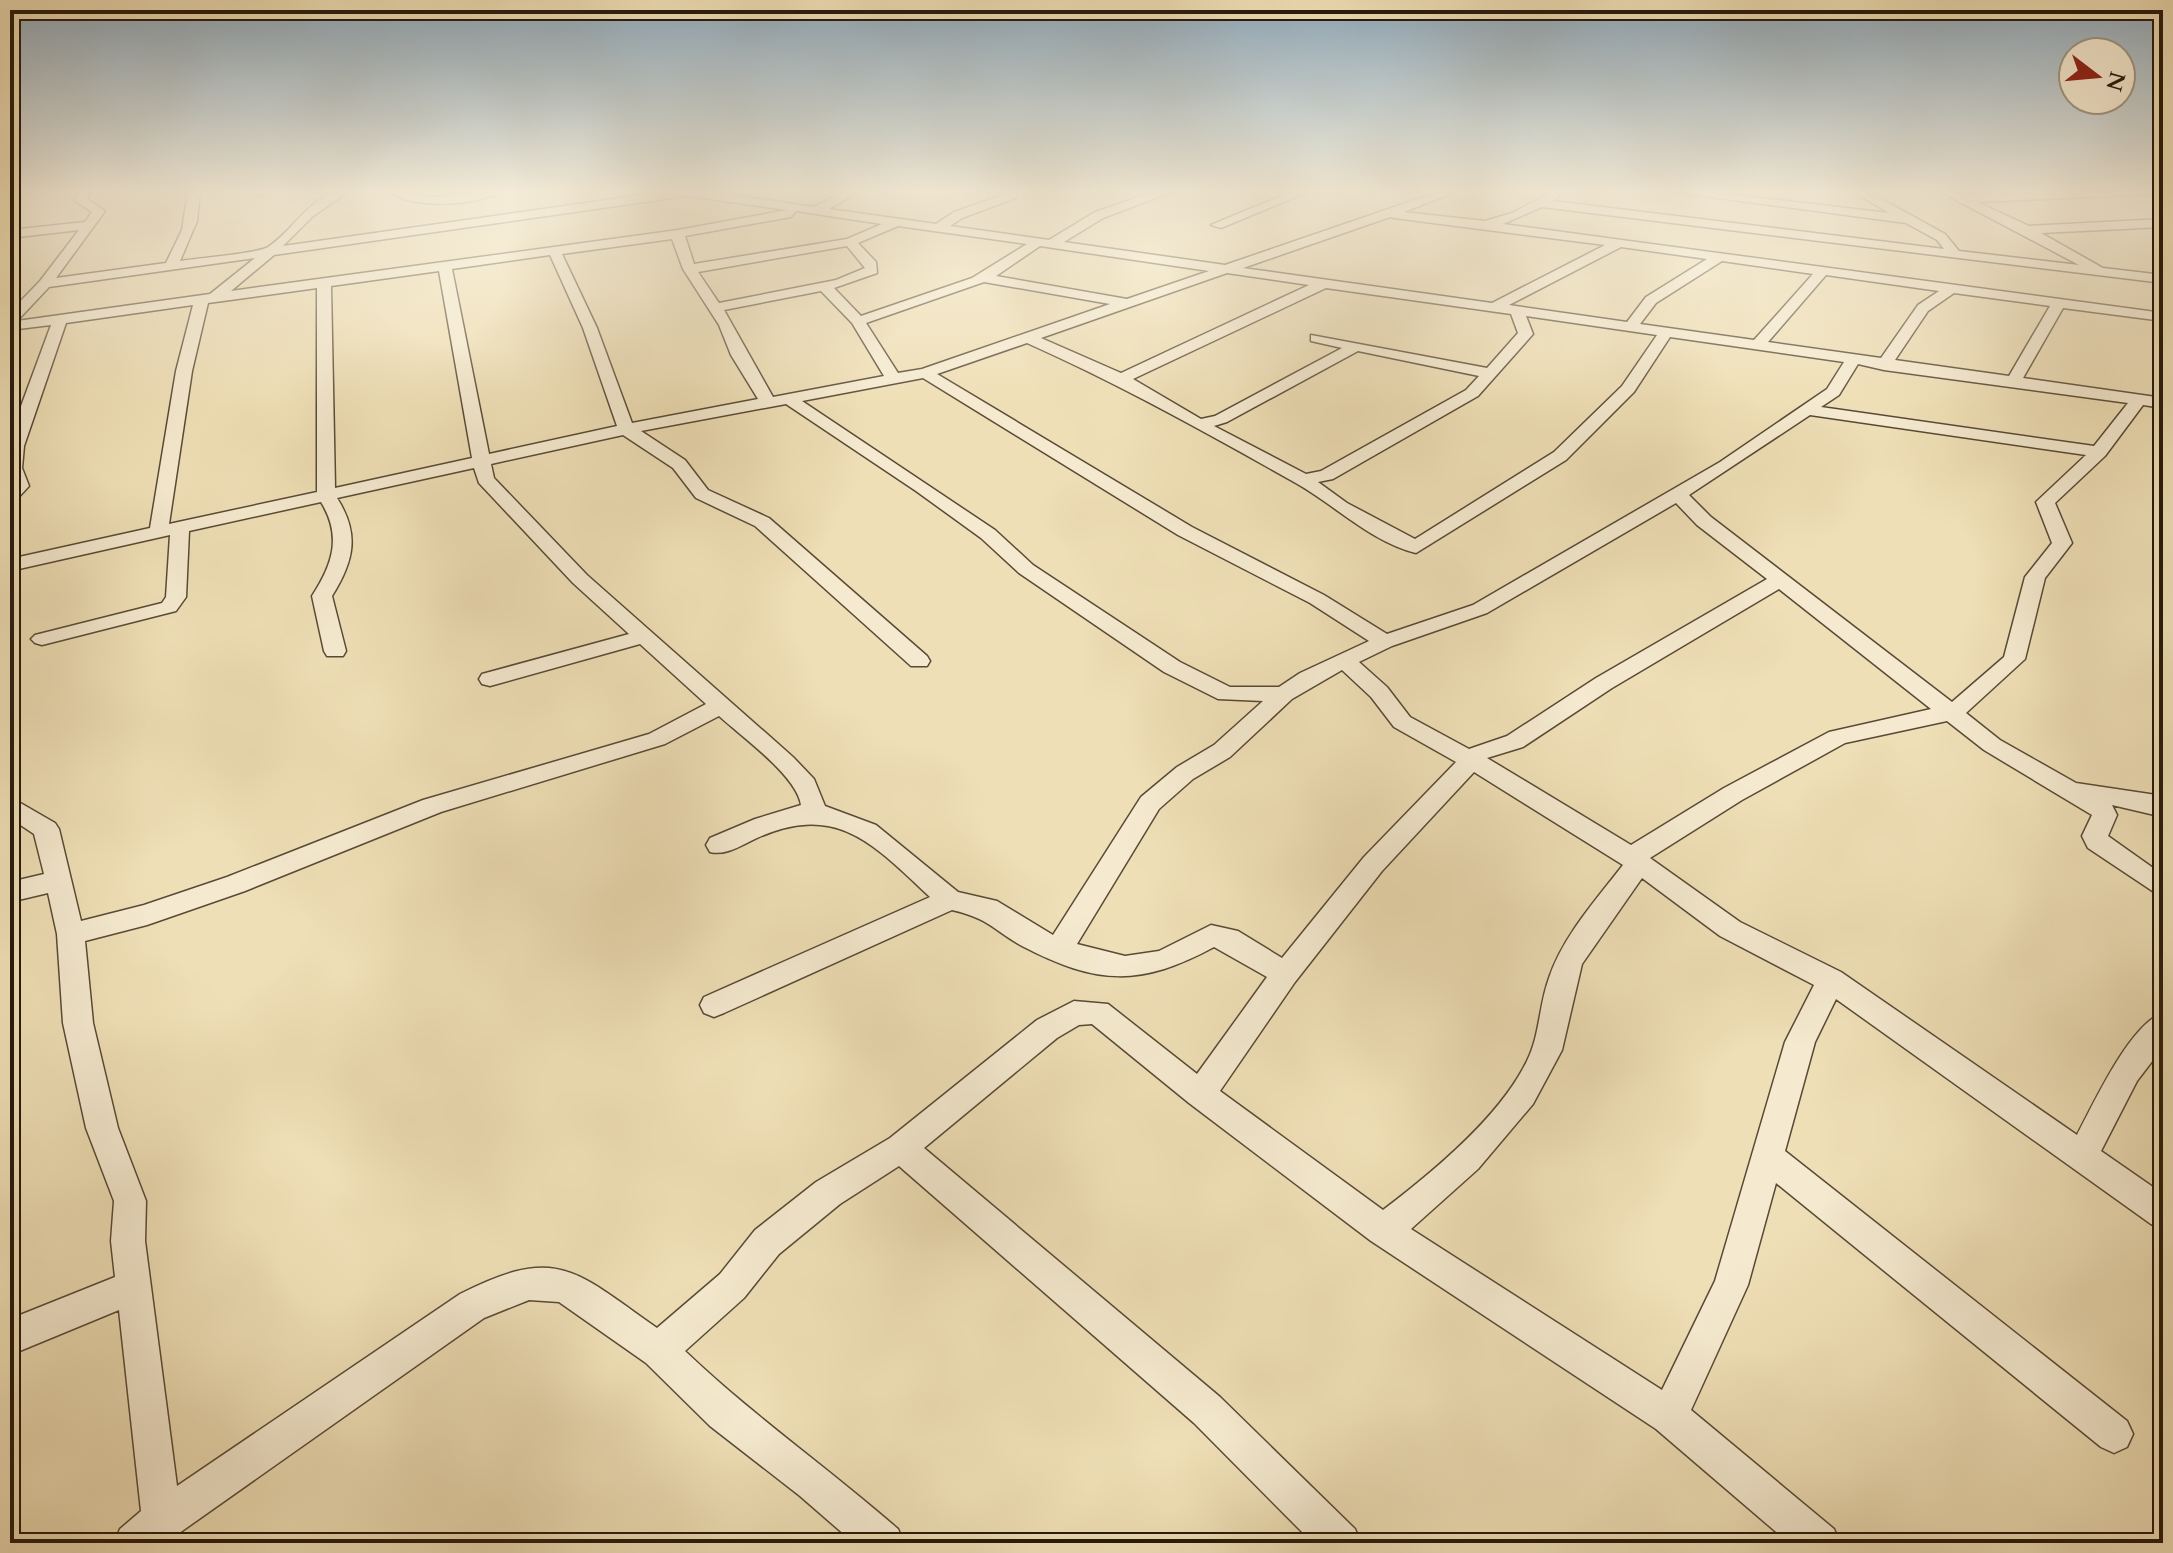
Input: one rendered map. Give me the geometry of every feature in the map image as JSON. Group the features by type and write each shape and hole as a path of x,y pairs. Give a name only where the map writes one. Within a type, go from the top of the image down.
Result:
{"street":[{"path":"10,323 60,263"},
{"path":"45,284 189,263"},
{"path":"42,639 169,607 176,597 169,527 184,371 207,301 255,263"},
{"path":"10,323 60,320 207,301 465,263"},
{"path":"560,263 590,328 626,429 679,464 702,494 762,522 919,661"},
{"path":"687,263 768,403"},
{"path":"690,269 723,263"},
{"path":"714,308 824,286 872,270 870,263"},
{"path":"858,321 917,304 1011,263"},
{"path":"1192,263 1518,314 2163,403"},
{"path":"10,565 169,527 326,496 626,429 925,373 1248,263"},
{"path":"1491,309 1579,263"},
{"path":"1630,328 1651,300 1709,263"},
{"path":"1767,263 2163,317"},
{"path":"2028,263 2163,279"},
{"path":"2085,263 2100,272"},
{"path":"445,266 485,479 580,579 723,705 808,787 815,803 812,813"},
{"path":"1757,346 1823,271"},
{"path":"982,278 1130,304"},
{"path":"324,283 326,496 342,518 345,545 340,570 322,596 335,651"},
{"path":"1121,379 1325,283"},
{"path":"824,286 858,321 894,379"},
{"path":"1884,365 1923,308 1952,288"},
{"path":"2013,383 2044,323 2059,303"},
{"path":"1304,480 1327,475 1472,393 1526,334 1518,314"},
{"path":"10,496 20,486 13,468 15,446 60,320"},
{"path":"1029,338 1121,379 1199,425 1304,480 1341,507 1419,547 1560,456 1628,389 1665,334"},
{"path":"1316,338 1490,373"},
{"path":"1199,425 1221,419 1356,346"},
{"path":"1059,949 1150,803 1185,773 1222,751 1284,694 1385,642 1480,609 1726,466 1833,392 1852,361"},
{"path":"925,373 1185,531 1317,599 1385,642"},
{"path":"789,399 922,487 988,534 1026,569 1172,667 1226,694 1284,694"},
{"path":"1383,1230 1423,1201 1493,1127 1536,1074 1549,1047 1564,972 1635,860 1733,794 1837,737 1877,725 1953,713 2014,659 2035,577 2062,543 2045,502 2099,452 2139,400"},
{"path":"1806,410 2099,452"},
{"path":"1677,493 1704,521 1992,745 2102,809 2105,815 2095,836 2097,842 2163,888"},
{"path":"1200,1094 1285,974 1373,864 1481,751 1515,742 1604,683 1780,580"},
{"path":"490,679 645,636"},
{"path":"1345,661 1379,692 1402,722 1521,787 1635,860 1730,929 1831,980 2163,1213"},
{"path":"71,934 147,915 236,884 432,806 657,739 723,705"},
{"path":"2065,788 2163,805"},
{"path":"10,806 46,829 71,934 78,1023 102,1128 130,1201 128,1241 148,1532"},
{"path":"719,845 758,827 812,813 841,817 910,863 950,900 988,908 1032,938 1093,962 1125,967 1164,961 1211,936 1228,939 1285,974"},
{"path":"10,892 57,881"},
{"path":"714,1005 950,900"},
{"path":"1669,1416 1731,1285 1800,1042 1831,980"},
{"path":"659,1350 732,1286 767,1242 828,1193 901,1148 1047,1029 1074,1013 1098,1012 1200,1094 1383,1230 1669,1416 1820,1543"},
{"path":"2082,1157 2126,1072 2163,1025"},
{"path":"901,1148 1207,1410 1341,1543"},
{"path":"1768,1157 2114,1434"},
{"path":"148,1532 472,1306 505,1289 529,1283 565,1285 659,1350 723,1413 814,1482 884,1543"},
{"path":"10,1337 133,1287"}]}
